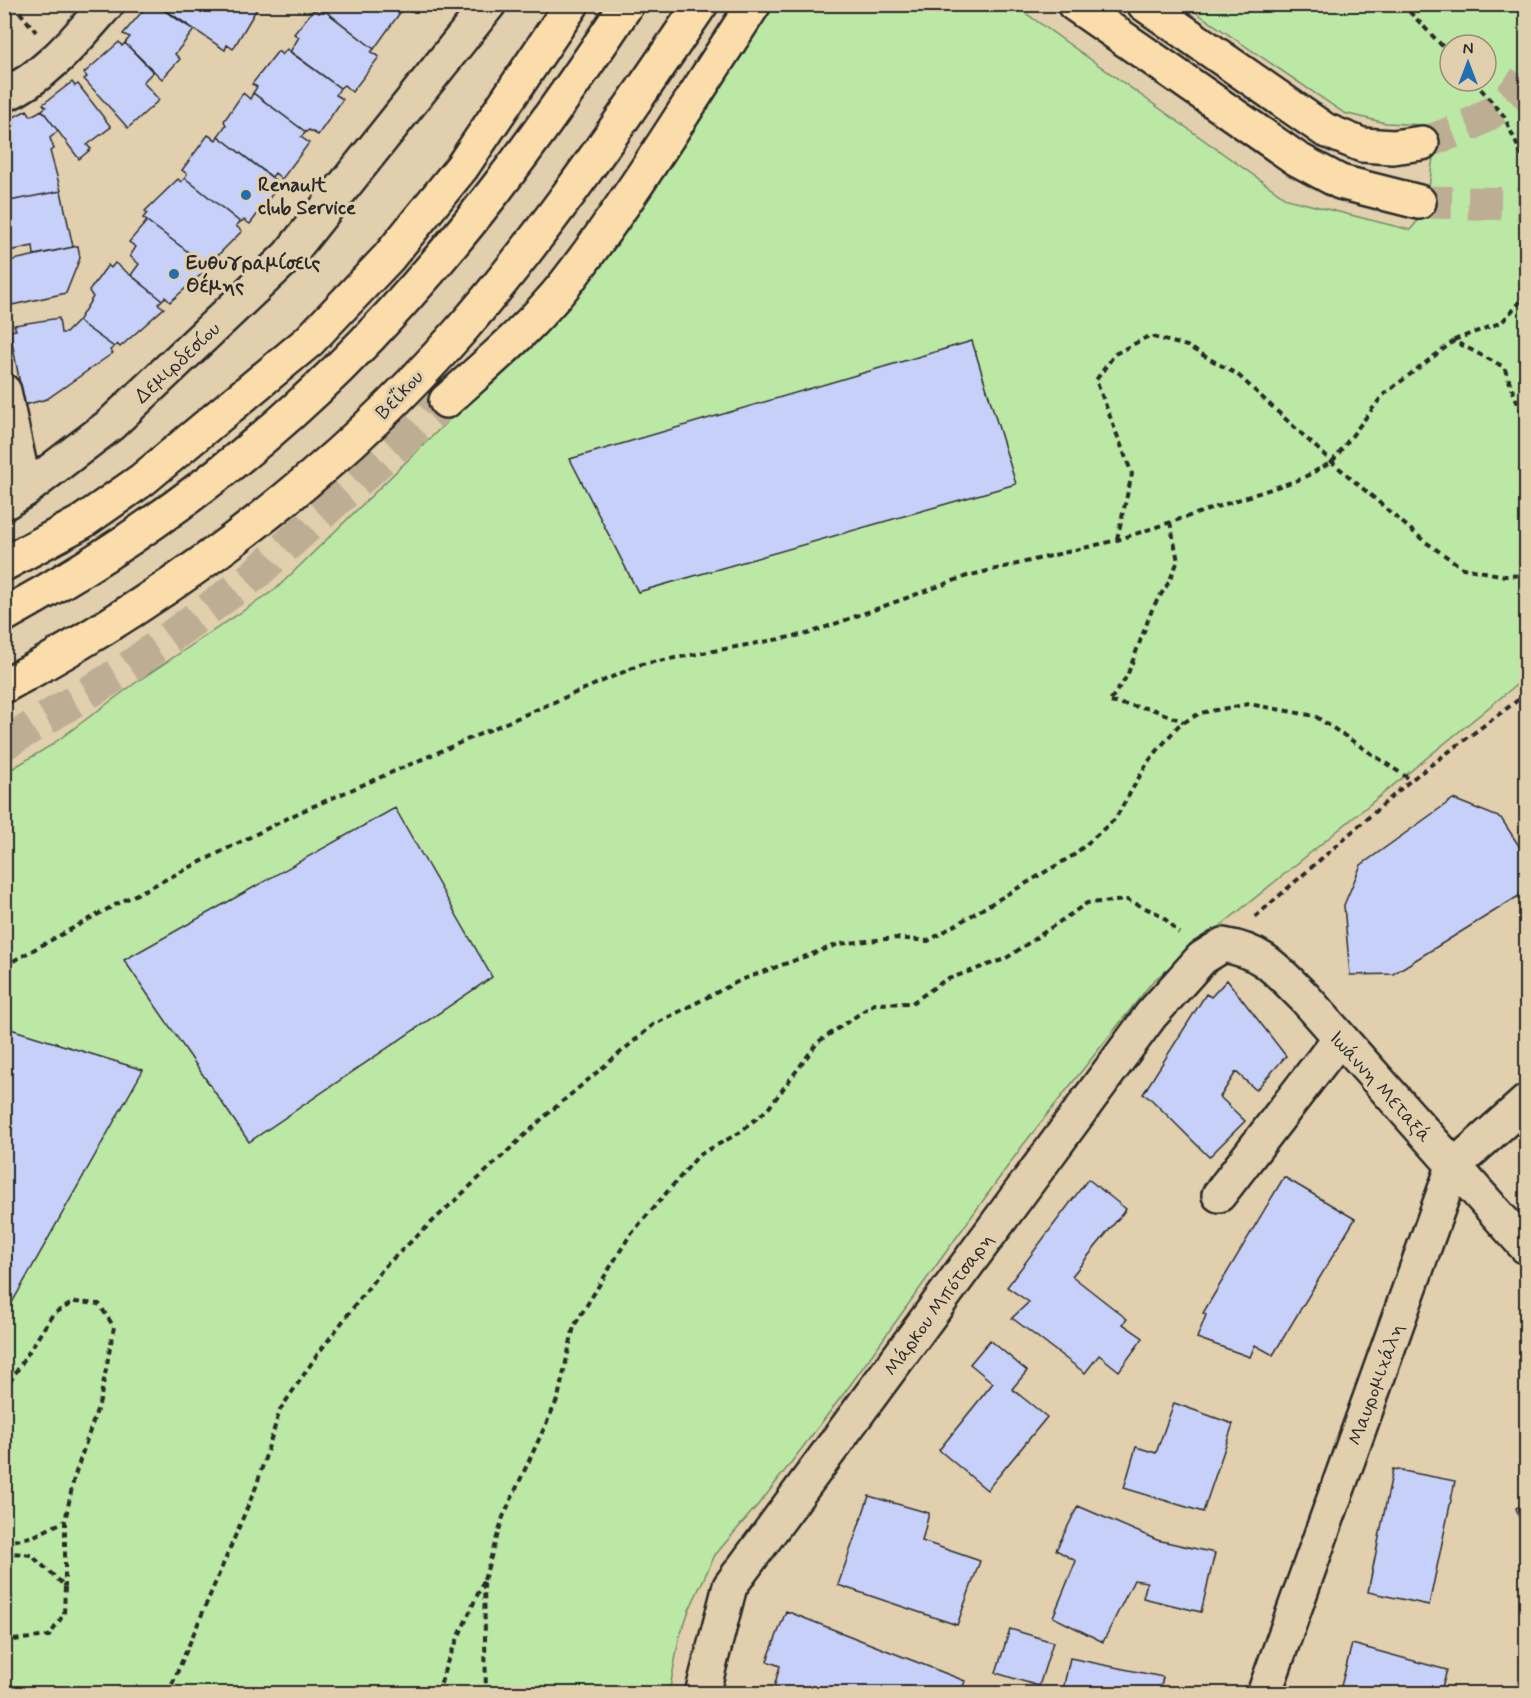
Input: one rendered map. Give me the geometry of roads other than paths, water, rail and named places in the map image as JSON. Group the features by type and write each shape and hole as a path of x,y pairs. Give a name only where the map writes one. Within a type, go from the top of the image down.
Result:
{"main road":[{"path":"4,564 82,522 142,480 309,341 388,258 462,167 572,4"},
{"path":"4,615 100,559 166,512 226,467 339,368 412,291 476,215 577,79 627,4"},
{"name":"Βεΐκου","path":"4,686 131,613 196,567 261,519 384,411 459,332 525,252 634,106 701,4"},
{"path":"677,39 722,4"},
{"path":"446,401 508,345 565,285 617,211 753,4"},
{"path":"1074,4 1297,159 1340,182 1419,202"},
{"path":"1144,4 1325,130 1362,144 1393,147 1422,143"}],"street":[{"path":"4,95 15,90 57,59 107,4"},
{"name":"Δεμιρδεσίου","path":"15,497 110,425 288,256 489,4"},
{"path":"4,392 15,497"},
{"name":"Ιωάννη Μεταξά","path":"1212,951 1246,949 1269,963 1305,998 1453,1167 1527,1246"},
{"name":"Μάρκου Μπότσαρη","path":"702,1694 730,1586 1150,1015 1212,951"},
{"path":"1219,1195 1339,1039"},
{"name":"Μαυρομιχάλη","path":"1264,1694 1453,1167 1527,1102"}],"tunnel":[{"path":"1422,143 1452,133 1493,111 1505,102 1526,78"},
{"path":"1419,202 1526,204"},
{"path":"4,744 125,670 253,576 446,401"}],"place":[{"name":"Renault club Service","path":"246,195"},
{"name":"Ευθυγραμίσεις Θέμης","path":"174,274"}]}
